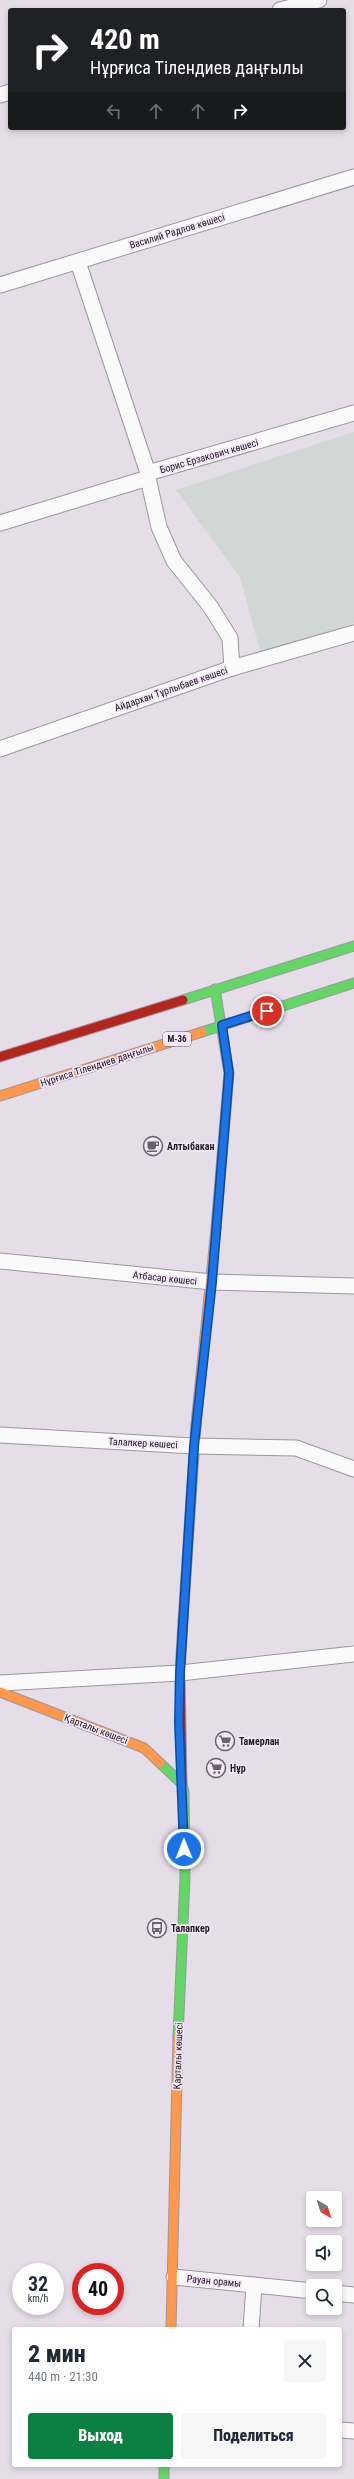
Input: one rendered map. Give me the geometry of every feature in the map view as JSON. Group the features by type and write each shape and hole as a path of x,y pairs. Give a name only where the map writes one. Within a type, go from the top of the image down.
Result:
{"street":[{"path":"288,8 319,0"},
{"name":"Василий Радлов көшесі","path":"0,285 354,177"},
{"name":"Айдархан Тұрлыбаев көшесі","path":"0,749 232,668 230,638 210,606 174,561 159,527 148,476 78,262"},
{"name":"Борис Ерзакович көшесі","path":"0,523 354,413"},
{"path":"232,668 354,633"},
{"path":"0,1057 354,946"},
{"name":"Нұрғиса Тілендиев даңғылы","path":"0,1096 354,983"},
{"name":"Қарталы көшесі","path":"171,2327 174,2277 177,2058 185,1878 180,1673 194,1446 212,1282 229,1073 215,989"},
{"name":"Атбасар көшесі","path":"0,1260 212,1282 354,1286"},
{"name":"Талапкер көшесі","path":"0,1435 194,1446 296,1448 354,1469"},
{"path":"0,1683 180,1673 354,1654"},
{"name":"Қарталы көшесі","path":"0,1692 144,1748 182,1784"},
{"name":"Рауан орамы","path":"174,2277 306,2290"},
{"name":"Рауан орамы","path":"251,2327 254,2285"},
{"path":"342,2294 354,2295"},
{"path":"342,2430 354,2431"},
{"path":"164,2467 164,2479"}],"shaded area":[{"path":"354,432 354,623 261,654 240,577 176,490"}],"traffic: fast":[{"path":"183,1000 354,946"},
{"path":"202,1032 354,983"},
{"path":"215,989 229,1073 216,1228"},
{"path":"183,1621 196,1424"},
{"path":"160,1763 182,1784 184,1792 185,1878 178,2037"},
{"path":"164,2467 164,2479"}],"traffic: slow":[{"path":"0,1096 202,1032"},
{"path":"196,1424 216,1228"},
{"path":"0,1692 144,1748 160,1763"},
{"path":"171,2327 178,2037"}],"traffic: jam":[{"path":"0,1057 183,1000"},
{"path":"182,1784 180,1673 183,1621"}],"place":[{"name":"Алтыбакан","path":"153,1146"},
{"name":"Тамерлан","path":"225,1741"},
{"name":"Нұр","path":"216,1768"},
{"name":"Талапкер","path":"157,1928"}],"route":[{"path":"184,1849 184,1792 182,1784 179,1722 180,1673 194,1446 212,1282 229,1073 222,1025 267,1011"}]}
